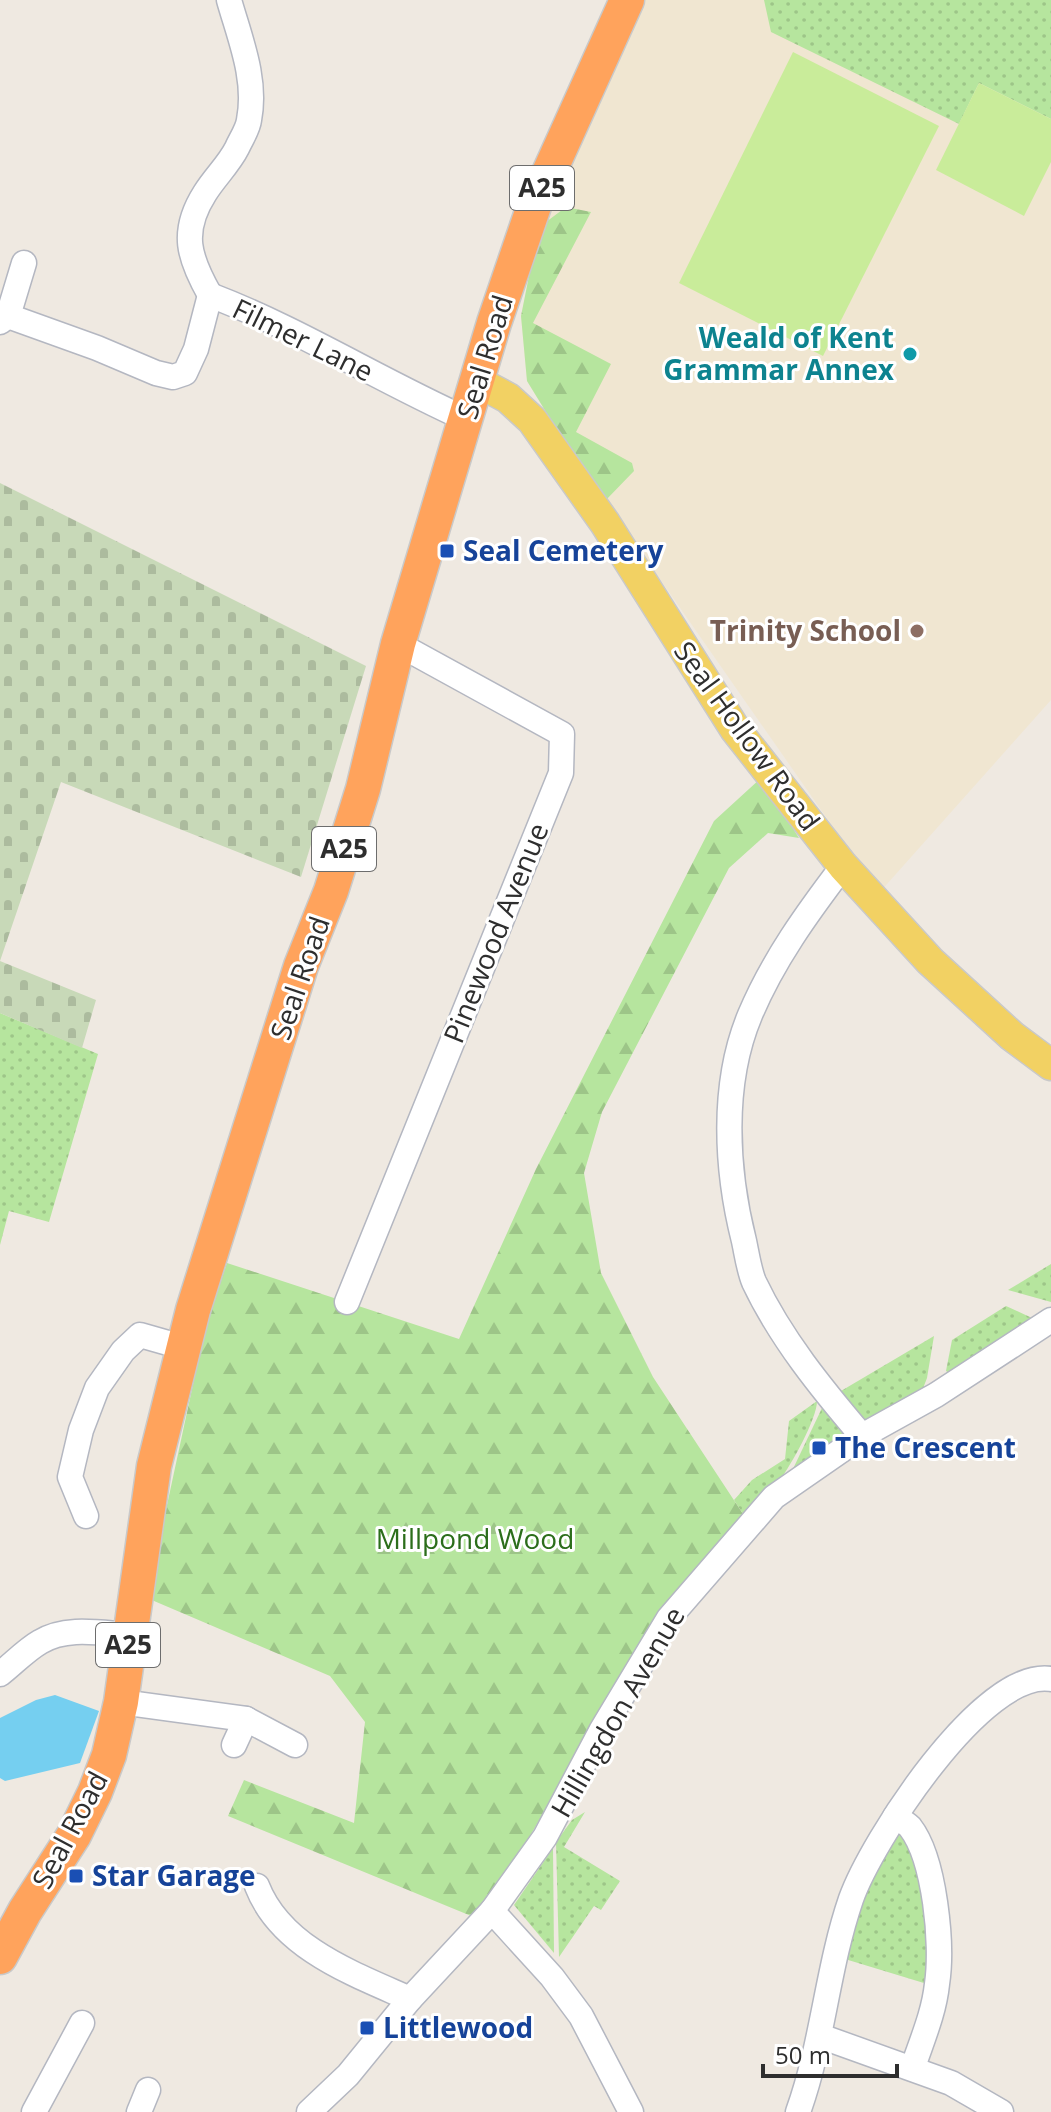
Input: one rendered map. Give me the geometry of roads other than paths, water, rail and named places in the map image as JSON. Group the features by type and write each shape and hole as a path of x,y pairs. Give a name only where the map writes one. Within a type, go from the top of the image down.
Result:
{"highway":[{"name":"Seal Road","path":"0,1957 25,1911 74,1835 109,1755 121,1702 154,1466 182,1347 301,966 331,891 358,804 398,644 494,323 534,206 627,0"}],"main road":[{"name":"Seal Hollow Road","path":"478,382 508,398 532,420 605,523 735,729 843,866 930,961 1019,1042 1051,1065"}],"street":[{"path":"210,295 193,265 189,229 203,195 233,155 249,123 252,86 229,0"},
{"name":"Filmer Lane","path":"24,263 4,319 97,348 156,373 173,377 185,373 210,295 257,313 466,419"},
{"name":"Pinewood Avenue","path":"347,1302 561,773 562,734 398,644"},
{"path":"843,866 797,928 750,1015 733,1073 730,1146 736,1210 753,1280 781,1331 828,1396 862,1436"},
{"name":"Hillingdon Avenue","path":"309,2112 348,2075 410,1999 492,1911 545,1837 601,1731 669,1618 774,1497 862,1436 936,1395 1051,1320"},
{"path":"86,1516 70,1477 81,1430 97,1388 123,1351 140,1335 182,1347"},
{"path":"0,1674 41,1641 58,1634 75,1631 129,1635"},
{"path":"798,2112 820,2036 832,1968 851,1897 876,1847 954,1737 981,1709 1037,1677 1051,1679"},
{"path":"121,1702 246,1719 295,1745"},
{"path":"234,1745 246,1719"},
{"path":"895,1817 908,1825 917,1840 930,1879 938,1925 937,1987 913,2067"},
{"path":"257,1886 265,1906 290,1935 351,1972 410,1999"},
{"path":"492,1911 552,1977 581,2016 631,2112"},
{"path":"34,2112 74,2027"},
{"path":"820,2036 913,2067 951,2083 1001,2112"}],"water":[{"path":"55,1695 99,1711 80,1763 5,1781 0,1778 0,1718 36,1700"}],"place":[{"name":"Weald of Kent Grammar Annex","path":"910,354"},
{"name":"Seal Cemetery","path":"447,551"},
{"name":"Trinity School","path":"917,631"},
{"name":"The Crescent","path":"819,1448"},
{"name":"Star Garage","path":"76,1876"},
{"name":"Littlewood","path":"367,2028"}],"park label":[{"name":"Millpond Wood","path":"475,1539"}]}
